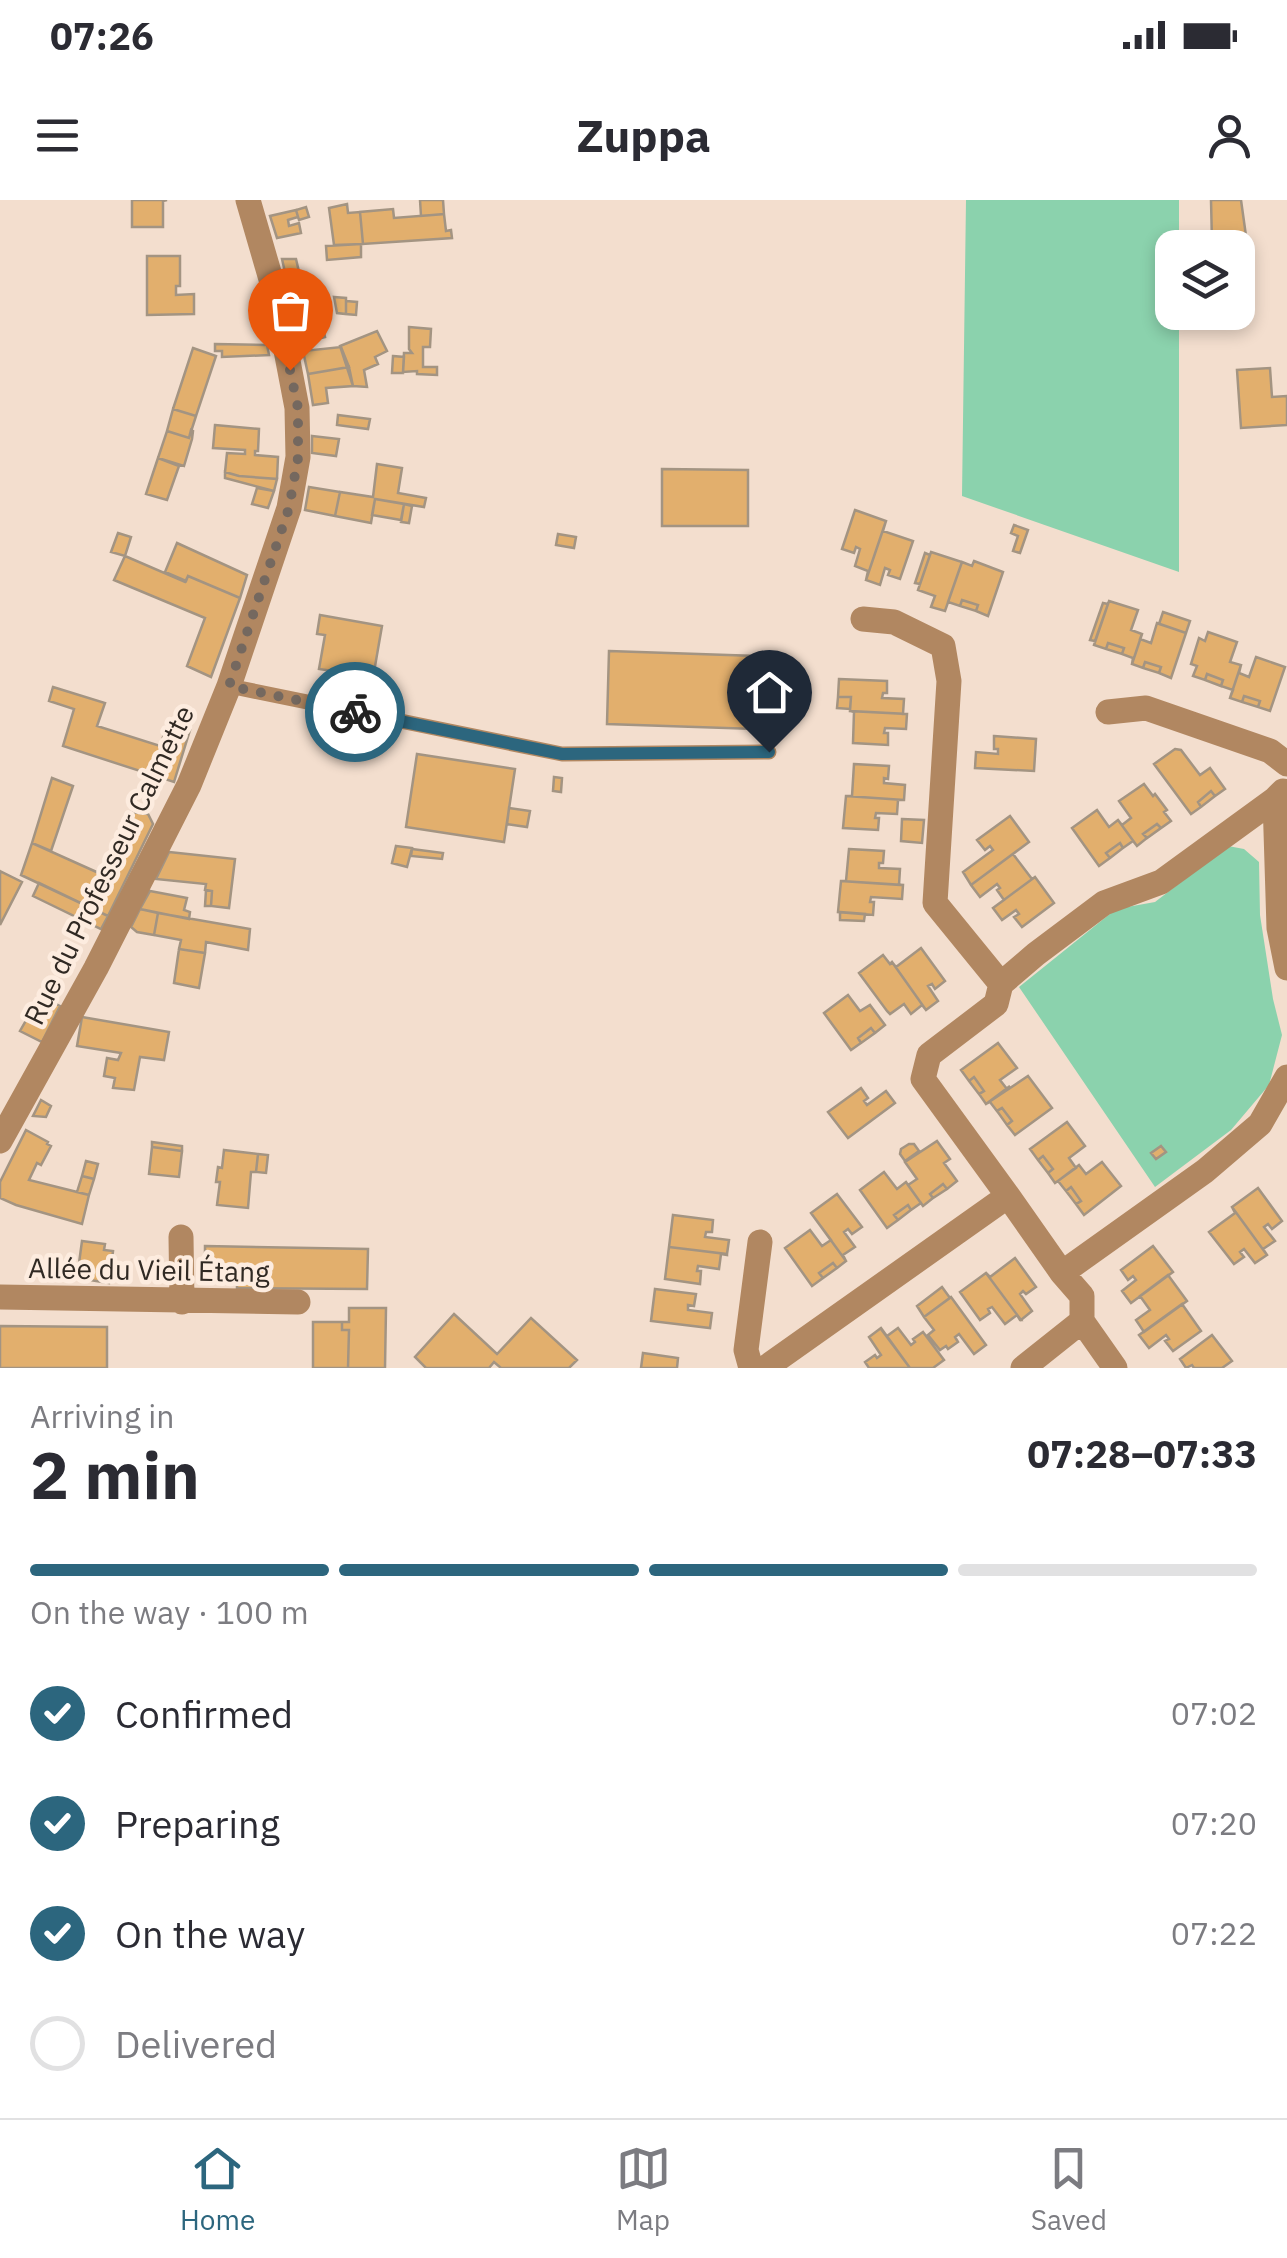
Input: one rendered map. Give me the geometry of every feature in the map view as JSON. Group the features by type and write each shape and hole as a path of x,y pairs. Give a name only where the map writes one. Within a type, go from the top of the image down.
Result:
{"street":[{"name":"Rue du Professeur Calmette","path":"0,1141 96,968 189,785 229,686 289,508 298,458 298,408 275,293 248,200"},
{"path":"862,619 894,622 943,646 949,681 935,903 1002,984"},
{"path":"1108,712 1146,708 1270,752 1287,764"},
{"path":"1115,1368 1082,1322 1082,1296 923,1079 928,1055 996,1004 1002,984 1036,954 1104,903 1161,882 1281,793"},
{"path":"1281,793 1280,928 1287,968"},
{"path":"1062,1273 1205,1171 1260,1124 1287,1077"},
{"path":"765,1368 1008,1196"},
{"path":"181,1237 182,1302"},
{"path":"752,1368 746,1350 760,1242"},
{"name":"Allée du Vieil Étang","path":"0,1298 298,1302"},
{"path":"1023,1368 1082,1322"}],"lane":[{"path":"229,686 562,754 769,752"}],"green space":[{"path":"966,200 1179,200 1179,230 1155,230 1155,330 1179,330 1179,572 962,496"},
{"path":"1228,846 1244,849 1259,862 1260,915 1282,1035 1269,1085 1231,1130 1155,1187 1019,987 1116,909 1155,902"}],"building":[{"path":"132,200 167,200 163,201 163,227 132,227"},
{"path":"420,200 443,200 444,214 421,216"},
{"path":"1211,200 1241,200 1245,230 1212,230"},
{"path":"347,204 348,213 360,212 363,244 334,245 329,208"},
{"path":"306,207 309,217 299,220 296,210"},
{"path":"393,209 394,218 444,214 446,231 451,230 452,238 363,244 360,212"},
{"path":"296,210 298,217 288,220 289,226 299,223 301,233 277,238 270,216"},
{"path":"361,244 361,257 327,260 326,246"},
{"path":"147,256 180,256 180,286 176,286 176,295 194,294 194,314 147,315"},
{"path":"282,259 296,259 303,289 315,286 325,337 301,343"},
{"path":"334,297 346,298 346,314 337,313"},
{"path":"346,301 357,302 356,315 346,314"},
{"path":"409,327 431,329 430,347 423,347 423,367 437,367 437,375 403,372 404,353 412,353"},
{"path":"377,331 387,351 375,357 378,364 364,370 367,387 353,386 340,346"},
{"path":"215,344 267,345 269,355 222,357 222,351 215,351"},
{"path":"341,347 349,367 308,374 303,351"},
{"path":"193,348 216,356 196,416 173,409"},
{"path":"393,356 404,357 403,373 392,373"},
{"path":"349,367 353,386 326,388 328,403 313,405 308,374"},
{"path":"1270,368 1272,397 1287,396 1287,425 1241,428 1237,370"},
{"path":"173,409 196,416 189,438 167,431"},
{"path":"338,415 370,419 368,429 337,425"},
{"path":"215,425 259,429 255,455 278,457 277,479 225,472 227,453 245,454 245,450 213,448"},
{"path":"191,430 184,466 158,458 167,431 189,438"},
{"path":"312,436 339,439 336,456 312,453"},
{"path":"158,458 179,466 167,500 146,494"},
{"path":"377,464 402,468 398,493 426,498 424,507 375,499 371,523 335,516 340,492 373,497"},
{"path":"662,469 748,470 748,526 662,526"},
{"path":"225,472 277,479 274,491 225,478"},
{"path":"309,487 340,492 335,516 305,510"},
{"path":"257,488 274,491 268,508 252,504"},
{"path":"375,499 404,504 401,520 372,515"},
{"path":"404,504 412,506 409,523 401,522"},
{"path":"855,510 886,521 866,580 868,571 855,566 860,549 856,547 854,553 842,549"},
{"path":"886,521 883,531 913,541 900,579 888,575 890,570 885,568 880,585 866,580"},
{"path":"1014,525 1028,530 1020,553 1013,551 1018,536 1011,533"},
{"path":"118,533 131,537 125,556 111,552"},
{"path":"558,534 576,537 574,548 556,545"},
{"path":"177,543 247,575 240,598 188,576 186,581 165,572"},
{"path":"931,552 962,562 945,611 931,607 935,596 918,590"},
{"path":"925,553 930,555 920,584 915,583"},
{"path":"125,556 185,582 188,576 240,598 211,677 187,666 205,618 114,580"},
{"path":"974,561 1003,572 988,616 976,611 978,605 962,600 960,606 948,602 962,562 972,566"},
{"path":"962,600 978,605 976,611 960,606"},
{"path":"1109,601 1138,610 1131,630 1142,634 1132,664 1133,658 1122,654 1124,648 1108,643 1106,649 1094,645"},
{"path":"1103,603 1108,604 1095,641 1090,640"},
{"path":"1163,612 1190,621 1186,633 1159,624"},
{"path":"320,615 382,626 374,672 354,669 353,674 319,669 325,635 317,634"},
{"path":"1157,623 1186,633 1171,678 1159,673 1161,667 1145,662 1143,668 1132,664 1140,639 1151,643"},
{"path":"1208,632 1237,642 1230,662 1241,665 1233,690 1221,686 1223,680 1207,674 1205,680 1193,676 1197,666 1191,664 1199,638 1205,641"},
{"path":"1108,643 1124,648 1122,654 1106,649"},
{"path":"609,651 757,656 755,729 607,724"},
{"path":"1256,657 1285,667 1270,711 1258,707 1260,701 1244,696 1242,702 1230,698 1241,665 1239,673 1249,677"},
{"path":"1145,662 1161,667 1159,673 1143,668"},
{"path":"1207,674 1223,680 1221,686 1205,680"},
{"path":"839,679 887,681 887,693 882,698 904,699 903,714 850,711 851,697 838,697"},
{"path":"53,687 105,703 97,726 160,746 168,722 190,730 174,782 63,746 74,709 49,701"},
{"path":"1244,696 1260,701 1258,707 1242,702"},
{"path":"838,697 851,697 850,709 837,708"},
{"path":"850,711 907,714 906,729 885,728 888,745 853,743 854,712"},
{"path":"994,736 1036,739 1034,771 975,768 976,752 998,754"},
{"path":"1175,749 1181,750 1200,775 1210,768 1225,789 1215,796 1211,791 1191,814 1154,764"},
{"path":"417,754 515,769 504,842 406,827"},
{"path":"854,764 889,766 884,783 905,785 904,800 846,796 852,796"},
{"path":"554,777 562,778 561,792 553,791"},
{"path":"52,778 73,786 51,851 32,843"},
{"path":"1144,784 1167,810 1164,812 1171,821 1161,828 1157,824 1143,834 1147,838 1137,846 1118,820 1122,825 1131,818 1119,801"},
{"path":"1211,791 1215,796 1201,807 1198,802"},
{"path":"846,796 904,800 898,800 897,814 876,813 878,830 843,828"},
{"path":"509,808 530,811 527,827 507,824"},
{"path":"1097,810 1109,827 1118,820 1137,846 1133,841 1123,848 1120,843 1106,853 1110,858 1099,866 1072,828"},
{"path":"130,812 148,814 153,824 108,916 21,875 32,843 101,874"},
{"path":"1010,816 1029,842 971,885 963,872 993,850 990,846 985,850 977,840"},
{"path":"902,819 924,820 922,843 901,841"},
{"path":"1157,824 1161,828 1147,838 1143,834"},
{"path":"1029,842 1013,854 1032,879 1035,877 1004,900 997,884 980,897 971,885"},
{"path":"1120,843 1123,848 1110,858 1106,853"},
{"path":"396,846 412,848 407,867 392,863"},
{"path":"412,849 443,853 442,859 411,856"},
{"path":"849,849 884,851 879,868 900,869 899,885 841,881 846,881"},
{"path":"169,852 235,859 229,908 211,906 212,891 205,890 206,884 156,879"},
{"path":"0,871 22,882 0,925"},
{"path":"1035,877 1054,903 1022,927 1014,917 1019,914 1016,910 1002,920 993,908"},
{"path":"841,881 903,885 902,899 871,897 873,915 838,912"},
{"path":"39,883 108,916 101,929 33,896"},
{"path":"206,890 212,891 211,906 205,906"},
{"path":"150,891 187,898 184,910 190,912 189,919 140,909"},
{"path":"140,909 158,913 154,935 131,927"},
{"path":"840,912 865,914 864,921 840,920"},
{"path":"158,913 250,929 248,950 206,942 205,953 179,949 181,940 154,935"},
{"path":"921,948 945,981 935,989 932,984 928,986 938,1001 926,1010 892,962 896,967"},
{"path":"179,949 205,953 199,988 174,983"},
{"path":"883,955 926,1010 922,1005 911,1014 904,1004 890,1014 887,1011 859,973"},
{"path":"848,995 860,1011 870,1005 885,1025 875,1033 871,1028 851,1050 824,1013"},
{"path":"40,996 60,1006 42,1042 20,1031"},
{"path":"82,1017 169,1032 164,1060 140,1057 134,1090 113,1088 115,1078 104,1076 107,1058 118,1060 121,1053 77,1046"},
{"path":"871,1028 875,1033 861,1043 858,1038"},
{"path":"998,1043 1017,1068 1000,1080 1007,1089 986,1104 979,1094 984,1091 974,1077 969,1081 961,1070"},
{"path":"1028,1076 1052,1108 1015,1135 1007,1125 1012,1121 1002,1108 997,1111 990,1102 986,1104"},
{"path":"974,1077 984,1091 979,1094 969,1081"},
{"path":"861,1088 868,1098 864,1101 867,1105 886,1091 895,1103 848,1138 828,1112"},
{"path":"41,1100 51,1106 46,1117 33,1116"},
{"path":"1002,1108 1012,1121 1007,1125 997,1111"},
{"path":"1067,1122 1085,1146 1069,1158 1076,1168 1055,1183 1048,1173 1053,1169 1043,1156 1038,1160 1030,1149"},
{"path":"26,1130 51,1146 29,1180 89,1195 82,1224 0,1198 0,1182"},
{"path":"937,1141 950,1159 944,1163 957,1181 947,1189 943,1184 923,1206 908,1185 917,1179 905,1162"},
{"path":"152,1142 182,1146 182,1151 152,1147"},
{"path":"909,1144 919,1151 905,1161 901,1149"},
{"path":"1161,1146 1166,1152 1156,1159 1151,1153"},
{"path":"152,1147 182,1151 179,1177 149,1174"},
{"path":"224,1150 258,1154 256,1172 251,1172 248,1208 217,1205 220,1182 216,1182"},
{"path":"258,1154 268,1155 266,1173 256,1172"},
{"path":"1043,1156 1053,1169 1048,1173 1038,1160"},
{"path":"86,1161 98,1164 94,1179 82,1176"},
{"path":"1102,1162 1121,1186 1084,1215 1076,1204 1081,1201 1071,1187 1066,1191 1058,1181 1079,1165 1086,1174"},
{"path":"884,1172 897,1189 906,1182 921,1203 911,1210 908,1205 894,1215 898,1220 887,1228 860,1190"},
{"path":"82,1176 94,1179 89,1195 77,1192"},
{"path":"943,1184 947,1189 933,1198 930,1194"},
{"path":"1071,1187 1081,1201 1076,1204 1066,1191"},
{"path":"1258,1188 1282,1221 1272,1229 1268,1224 1264,1227 1275,1241 1263,1249 1267,1255 1232,1207"},
{"path":"837,1194 862,1227 852,1234 848,1229 844,1232 855,1247 843,1255 846,1261 811,1213"},
{"path":"908,1205 911,1210 898,1220 894,1215"},
{"path":"1232,1207 1267,1255 1255,1263 1244,1249 1240,1252 1244,1257 1234,1264 1209,1232 1235,1213"},
{"path":"673,1215 713,1220 712,1232 706,1232 705,1237 729,1240 727,1254 669,1247"},
{"path":"810,1230 822,1246 831,1240 846,1261 837,1268 833,1263 819,1273 823,1278 812,1286 785,1248"},
{"path":"82,1241 105,1244 104,1250 113,1251 109,1283 77,1278"},
{"path":"205,1246 368,1249 367,1289 237,1288 237,1280 205,1280"},
{"path":"1153,1246 1173,1272 1131,1303 1122,1291 1136,1280 1133,1276 1128,1280 1121,1270"},
{"path":"669,1247 727,1254 727,1255 721,1254 719,1269 698,1266 700,1284 665,1279"},
{"path":"1015,1258 1036,1287 1020,1294 1032,1311 1021,1320 986,1273 990,1277"},
{"path":"833,1263 837,1268 823,1278 819,1273"},
{"path":"986,1273 1021,1320 1017,1315 1005,1324 992,1307 980,1320 960,1292"},
{"path":"1168,1275 1187,1301 1144,1332 1136,1320 1150,1310 1140,1296"},
{"path":"942,1287 950,1298 924,1317 917,1306"},
{"path":"655,1289 696,1294 694,1306 688,1305 688,1310 712,1313 710,1328 651,1321"},
{"path":"951,1297 986,1345 974,1354 959,1334 955,1337 958,1342 940,1350 928,1335 934,1330 924,1317"},
{"path":"1182,1304 1201,1331 1173,1351 1165,1341 1169,1339 1166,1335 1149,1348 1139,1335"},
{"path":"349,1308 386,1308 385,1368 348,1368 349,1330 342,1330 342,1322 349,1322"},
{"path":"454,1314 497,1354 531,1318 577,1360 569,1368 501,1368 494,1362 489,1368 426,1368 415,1357"},
{"path":"313,1322 342,1322 342,1330 349,1330 348,1368 313,1368"},
{"path":"0,1326 107,1327 107,1368 0,1368"},
{"path":"881,1328 910,1368 869,1368 865,1362 881,1355 869,1337"},
{"path":"898,1328 911,1345 923,1332 944,1360 933,1368 910,1368 881,1329 887,1336"},
{"path":"1212,1335 1232,1361 1222,1368 1186,1368 1180,1359"},
{"path":"643,1353 678,1358 677,1368 641,1368"}],"way so far":[{"path":"290,370 298,408 298,458 289,508 229,686 355,712"}],"route":[{"path":"355,712 562,754 769,752"}]}
